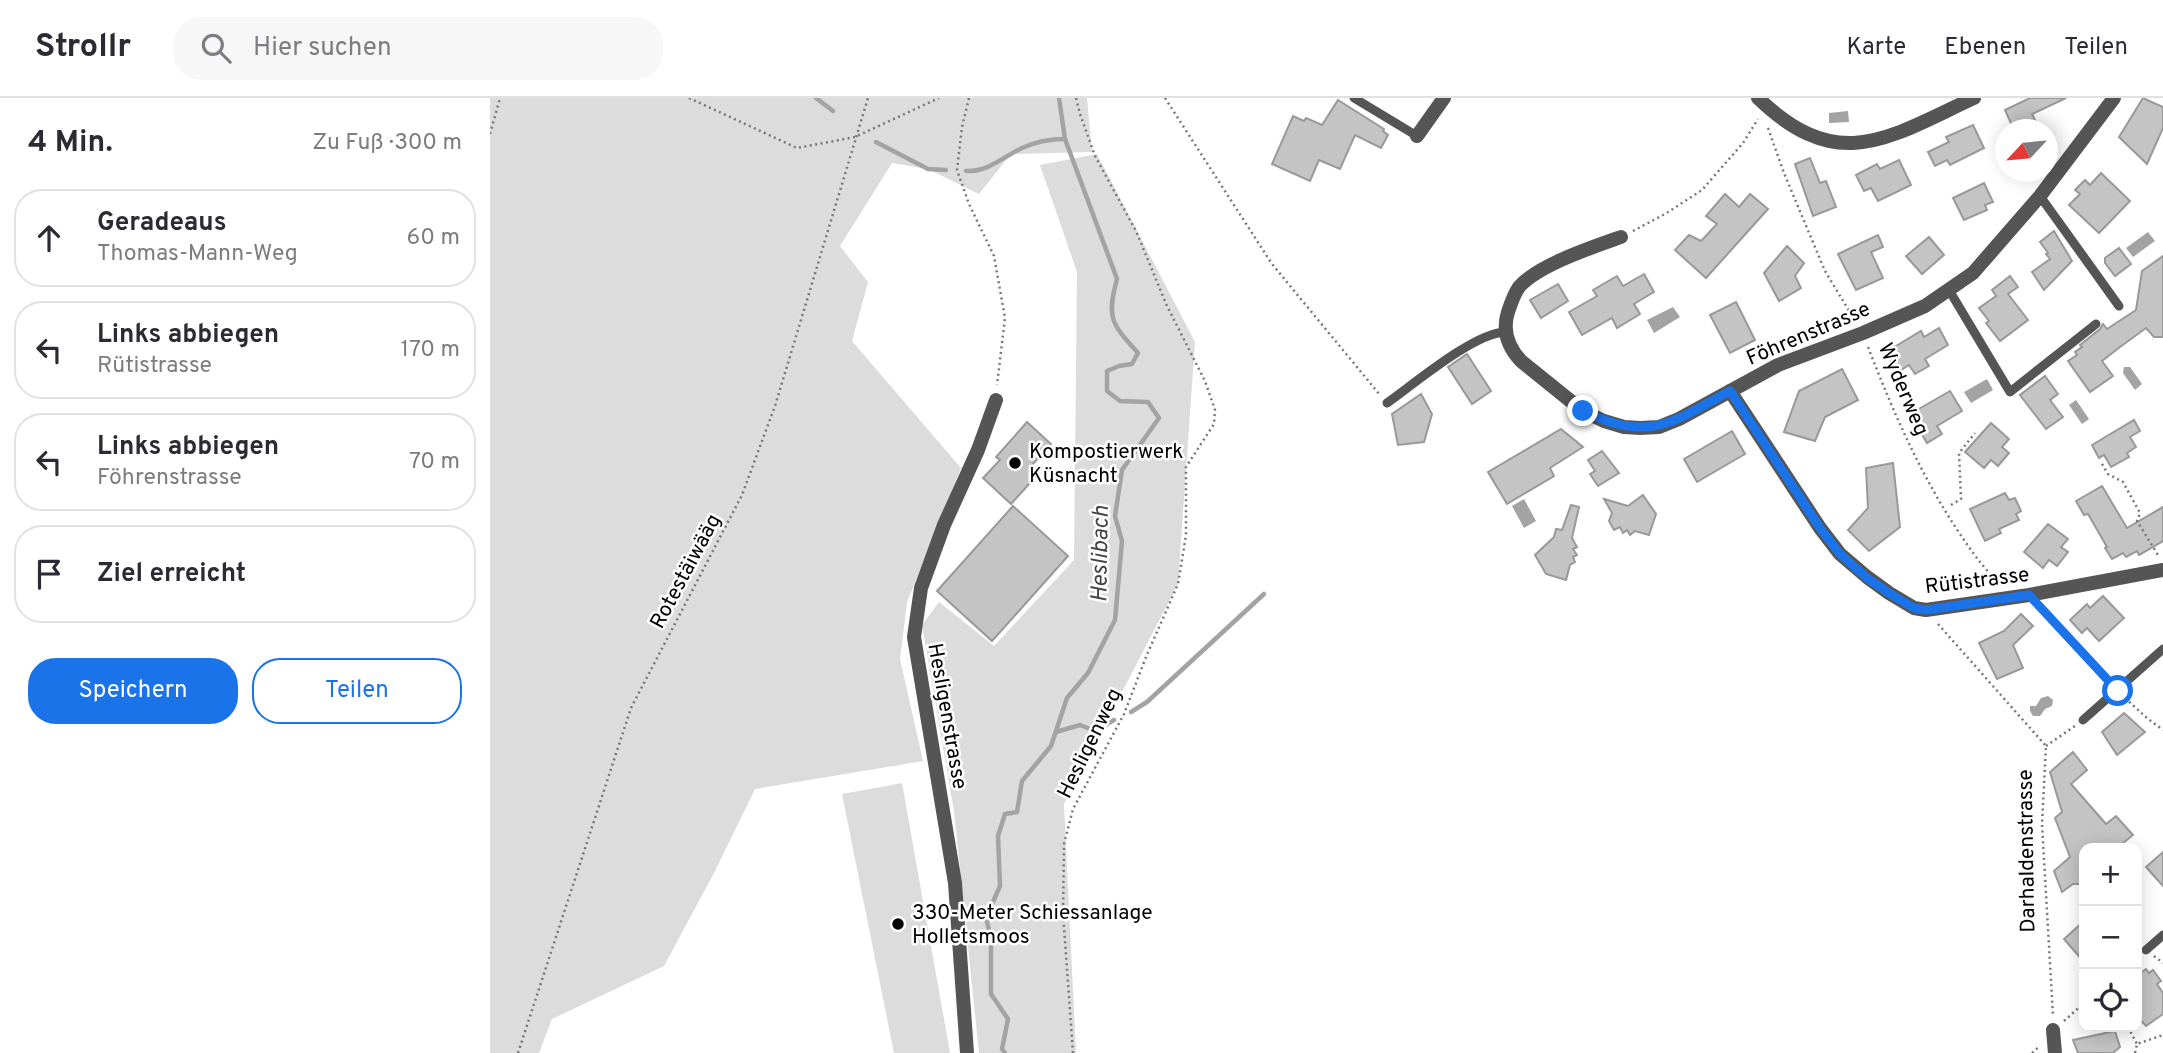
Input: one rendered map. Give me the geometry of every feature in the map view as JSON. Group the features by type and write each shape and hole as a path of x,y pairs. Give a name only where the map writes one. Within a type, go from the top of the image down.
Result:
{"street":[{"path":"1417,136 1444,98"},
{"path":"1758,98 1798,130 1846,144 1884,139 1974,98"},
{"name":"Föhrenstrasse","path":"1505,332 1513,353 1583,411 1624,427 1659,426 1679,419 1778,365 1925,306 1973,273 2040,196 2114,98"},
{"path":"1505,332 1509,307 1518,289 1525,282 1566,258 1620,237"},
{"name":"Rütistrasse","path":"1730,391 1840,554 1867,578 1914,608 1926,610 2022,596 2163,570"},
{"name":"Hesligenstrasse","path":"967,1053 955,883 914,637 921,588 996,400"},
{"path":"2053,1030 2055,1053"}],"lane":[{"path":"1354,98 1417,136"},
{"path":"2040,196 2119,306"},
{"path":"1949,290 2010,391 2096,324"},
{"path":"1387,402 1474,342 1496,332 1505,332"},
{"path":"2083,720 2163,649"},
{"path":"2146,950 2163,934"}],"path":[{"path":"490,134 500,98"},
{"path":"689,98 797,148 855,137 939,98"},
{"name":"Rotestäiwääg","path":"518,1053 631,708 742,495 775,406 868,98"},
{"path":"969,98 962,127 957,170 969,204 995,256 1006,318 996,400"},
{"name":"Hesligenweg","path":"1073,1053 1063,913 1064,844 1073,809 1124,714 1178,584 1186,535 1186,467 1214,424 1215,410 1205,381 1167,306 1136,231 1095,156 1076,98"},
{"path":"1166,98 1272,264 1387,402"},
{"path":"1620,237 1665,214 1702,190 1743,143 1758,121 1758,98"},
{"name":"Wyderweg","path":"1767,123 1784,173 1825,271 1863,333 1888,399 1931,489 1979,563 2022,596 2118,691 2163,730"},
{"path":"1951,505 1961,499 1959,453 1975,433"},
{"path":"2102,464 2108,474 2123,482 2140,513 2137,521 2163,564"},
{"name":"Darhaldenstrasse","path":"1926,610 2046,746 2042,824 2053,1030"},
{"path":"2046,746 2083,720"},
{"path":"2053,1030 2079,1007"},
{"path":"2131,1032 2137,1044 2135,1053"},
{"path":"2137,1044 2163,1035"}],"shaded area":[{"path":"490,98 1087,98 1092,152 1011,154 979,194 928,169 892,163 840,246 868,282 852,341 961,468 907,602 900,659 923,761 755,789 664,966 552,1019 539,1053 490,1053"},
{"path":"1848,111 1849,122 1829,123 1829,113"},
{"path":"1097,154 1195,342 1178,584 1064,804 1076,1053 979,1053 954,811 922,625 939,602 994,646 1074,560 1077,272 1040,165"},
{"path":"2148,232 2155,241 2133,257 2126,248"},
{"path":"1673,307 1680,317 1654,333 1647,320"},
{"path":"2124,367 2130,367 2142,384 2135,390 2123,373"},
{"path":"1987,379 1993,390 1971,403 1964,392"},
{"path":"2076,400 2089,419 2082,424 2069,405"},
{"path":"1524,499 1536,521 1524,528 1512,506"},
{"path":"2048,696 2053,700 2052,706 2045,709 2040,716 2033,716 2030,706 2036,706 2041,698"},
{"name":"330-Meter Schiessanlage Holletsmoos","path":"902,783 950,1053 894,1053 842,794"}],"building":[{"path":"2030,98 2066,98 2032,114 2034,119 2009,119 2005,110"},
{"path":"2143,98 2163,107 2163,128 2147,164 2119,137"},
{"path":"1338,100 1384,129 1388,135 1381,148 1355,135 1340,169 1319,160 1310,181 1272,164 1293,116 1322,125"},
{"path":"1973,125 1984,148 1950,165 1947,160 1935,166 1928,152 1949,142 1946,137"},
{"path":"1810,158 1820,183 1826,181 1836,207 1813,216 1795,164"},
{"path":"1899,160 1911,185 1878,201 1871,188 1864,191 1856,175 1877,164 1880,169"},
{"path":"2101,173 2130,201 2099,233 2069,205 2080,194 2075,190 2085,180 2090,185"},
{"path":"1984,183 1993,202 1985,205 1987,210 1964,220 1953,198"},
{"path":"1725,194 1739,207 1750,194 1768,209 1706,278 1675,250 1689,235 1701,241 1717,224 1706,216"},
{"path":"2054,231 2072,261 2044,290 2032,272 2050,259 2040,242"},
{"path":"1878,235 1883,247 1871,252 1883,278 1856,290 1838,254"},
{"path":"1929,237 1944,255 1922,274 1906,256"},
{"path":"1787,246 1804,263 1795,276 1801,288 1779,301 1764,273"},
{"path":"2119,248 2131,264 2115,276 2105,263 2105,258"},
{"path":"2163,256 2163,337 2154,337 2146,328 2120,347 2102,361 2113,376 2090,392 2068,361 2077,355 2075,352 2082,347 2080,345 2103,324 2107,329 2136,310 2142,271"},
{"path":"1644,274 1654,292 1634,304 1640,314 1617,328 1612,318 1582,335 1569,312 1597,296 1593,290 1617,276 1623,286"},
{"path":"2010,276 2018,287 2008,294 2028,320 2000,341 1986,323 1989,321 1979,308 1996,296 1992,290"},
{"path":"1558,284 1568,301 1541,318 1530,300"},
{"path":"1736,302 1755,340 1730,353 1710,315"},
{"path":"1939,328 1948,345 1925,359 1929,366 1915,374 1909,365 1898,372 1886,352 1921,331 1924,337"},
{"path":"1467,354 1491,391 1472,404 1448,367"},
{"path":"1842,369 1858,400 1825,417 1815,441 1784,432 1799,391"},
{"path":"2045,376 2058,394 2050,400 2063,417 2046,429 2020,395"},
{"path":"1950,391 1962,411 1937,426 1942,434 1927,443 1910,414"},
{"path":"1421,394 1432,414 1424,442 1398,445 1392,414"},
{"path":"2134,420 2140,431 2130,437 2136,447 2127,453 2129,457 2111,467 2104,455 2099,458 2092,445"},
{"name":"Kompostierwerk Küsnacht","path":"1027,422 1051,444 1031,466 1039,473 1011,504 983,478 1000,460 996,457"},
{"path":"1991,423 2009,439 2002,447 2009,453 1998,466 1991,460 1984,468 1965,452"},
{"path":"1561,429 1583,447 1550,468 1554,476 1507,504 1488,472"},
{"path":"1732,431 1745,454 1697,482 1684,459"},
{"path":"1602,451 1619,473 1598,486 1590,474 1595,471 1588,460"},
{"path":"1893,463 1900,527 1869,551 1848,530 1868,508 1866,468"},
{"path":"2102,486 2127,528 2163,507 2163,541 2139,555 2137,551 2126,557 2123,553 2112,559 2088,514 2084,515 2076,501"},
{"path":"2005,493 2009,500 2015,498 2021,511 2016,514 2019,520 1999,529 2001,533 1985,541 1970,509"},
{"path":"1643,495 1656,514 1649,535 1635,531 1630,535 1627,530 1623,533 1620,527 1614,530 1609,521 1612,513 1604,499 1628,506"},
{"path":"1571,505 1579,507 1572,538 1577,547 1573,549 1577,555 1573,557 1575,562 1570,565 1566,580 1546,574 1535,555 1554,537 1556,529 1562,530"},
{"path":"1013,506 1068,556 992,641 937,591"},
{"path":"2048,524 2068,539 2061,547 2068,552 2057,566 2049,560 2043,568 2024,552"},
{"path":"2103,596 2124,618 2099,641 2087,628 2082,633 2070,620 2087,604 2090,608"},
{"path":"2021,614 2033,626 2013,645 2023,668 1997,679 1979,643 2004,631"},
{"path":"2124,713 2145,732 2117,755 2102,732"},
{"path":"2073,752 2087,770 2071,784 2106,824 2116,816 2133,835 2123,843 2079,843 2079,884 2073,884 2062,892 2054,871 2070,857 2055,818 2062,812 2050,772"},
{"path":"2163,852 2163,886 2146,867"},
{"path":"2079,926 2079,956 2064,939"},
{"path":"2146,969 2149,973 2153,970 2161,981 2157,984 2163,993 2163,1014 2146,1026 2142,1022 2142,972"},
{"path":"2115,1032 2120,1047 2113,1053 2078,1053 2073,1040"}],"waterway":[{"path":"816,98 833,111"},
{"name":"Heslibach","path":"1005,1053 1002,1049 1008,1019 991,994 991,938 986,918 1000,886 998,836 1005,814 1017,812 1022,781 1051,746 1067,698 1088,673 1115,620 1122,541 1115,516 1122,470 1159,418 1148,402 1120,401 1107,391 1107,371 1132,364 1138,353 1122,335 1114,320 1112,303 1117,279 1065,139 1059,98"},
{"path":"966,171 988,167 1032,144 1065,139"},
{"path":"876,142 928,169 946,170"},
{"path":"1131,712 1147,702 1264,594"},
{"path":"1056,732 1080,725 1095,731 1114,720"}],"place":[{"name":"Kompostierwerk Küsnacht","path":"1015,463"},
{"name":"330-Meter Schiessanlage Holletsmoos","path":"898,924"}],"route":[{"path":"1583,411 1624,427 1659,426 1679,419 1730,391 1820,528 1840,554 1867,578 1914,608 1926,610 2029,595 2118,691"}]}
